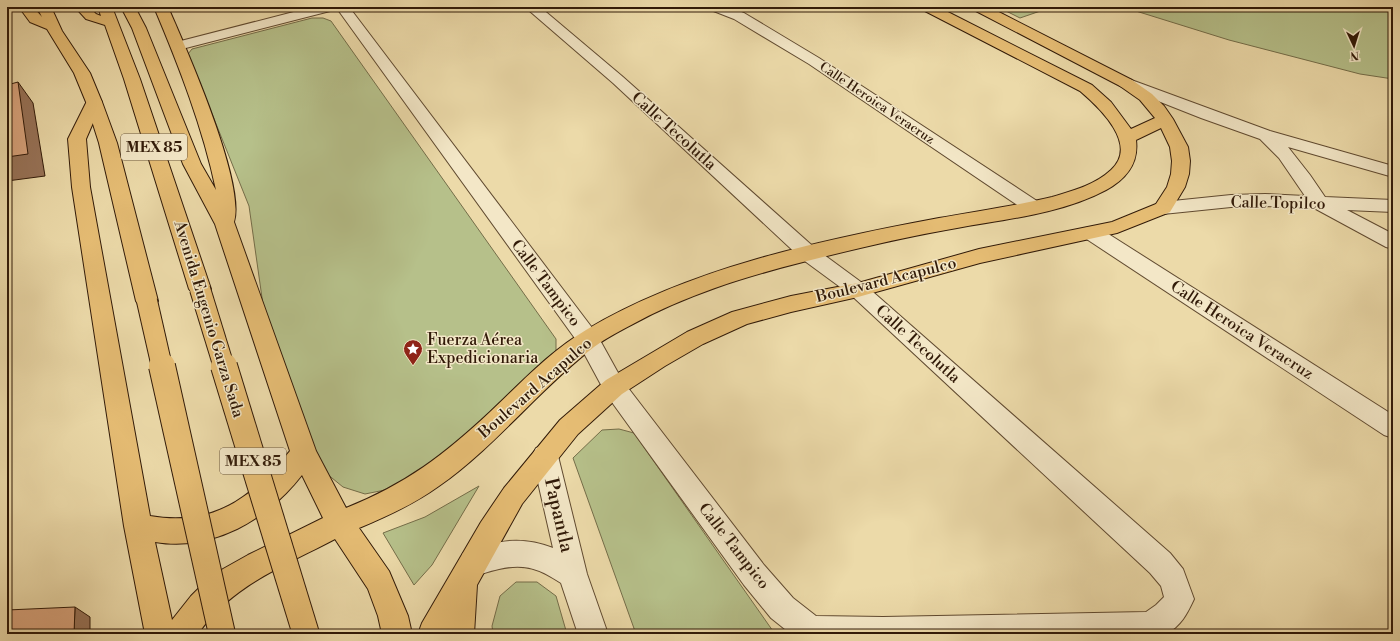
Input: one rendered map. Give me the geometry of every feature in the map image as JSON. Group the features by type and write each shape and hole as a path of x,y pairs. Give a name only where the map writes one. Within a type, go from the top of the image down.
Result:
{"main road":[{"path":"26,7 34,19 49,17"},
{"path":"82,7 90,17 98,20 108,14"},
{"path":"128,7 139,28 192,164 225,224 304,453 340,523 379,581 393,616 398,634"},
{"path":"161,7 178,46 214,146 225,190 225,224"},
{"name":"Boulevard Acapulco","path":"180,634 202,605 232,580 340,523 381,507 434,476 455,460 557,364 588,339 643,309 720,278 809,254 939,225 1034,207 1076,196 1109,180 1119,173 1127,162 1129,150 1127,138 1114,114 1102,100 1086,88 928,7"},
{"path":"979,7 1126,82 1146,97 1158,109 1178,147 1181,161 1180,174 1176,187 1162,208"},
{"name":"Avenida Eugenio Garza Sada","path":"108,14 132,79 200,289 306,634"},
{"name":"MEX 85","path":"49,17 82,73 108,143 147,301 222,634"},
{"path":"94,102 77,139 81,187 138,526 160,634"},
{"path":"1127,138 1165,120"},
{"name":"Boulevard Acapulco","path":"433,634 491,531 513,496 545,456 569,427 614,387 657,360 695,338 740,318 791,304 858,290 979,256 1092,233 1117,226 1162,208"},
{"path":"138,526 170,531 188,531 225,521 261,502 288,475 304,453"},
{"path":"459,634 468,572"}],"street":[{"path":"178,46 329,7"},
{"name":"Calle Tampico","path":"342,7 588,339 614,387 754,575 782,608 811,631"},
{"name":"Calle Tecolutla","path":"532,7 618,80 809,254 858,290 1160,563 1173,578 1179,599 1172,612 1163,620 1148,627 883,632 811,631"},
{"name":"Calle Heroica Veracruz","path":"716,7 739,16 814,61 1034,207"},
{"path":"1126,82 1207,115 1264,135 1393,172"},
{"path":"1165,120 1180,115 1207,115"},
{"path":"1264,135 1285,154 1304,179 1319,203 1393,242"},
{"name":"Calle Topilco","path":"1162,208 1265,200 1393,206"},
{"name":"Calle Heroica Veracruz","path":"1092,233 1393,428"},
{"name":"Papantla","path":"545,456 573,574 593,634"},
{"name":"Papantla","path":"468,572 499,554 514,552 546,558 573,574"}],"green space":[{"path":"998,7 1052,7 1020,18"},
{"path":"1123,7 1393,7 1393,79 1360,74 1229,40"},
{"path":"312,18 323,18 331,21 556,339 556,351 548,365 466,439 400,487 365,494 343,487 321,469 267,333 249,206 188,54 192,49"},
{"path":"619,429 634,433 775,634 636,634 573,458 602,430"},
{"path":"479,486 432,565 414,585 383,533 425,517"},
{"path":"516,582 537,582 556,596 567,634 493,634 492,626 500,596"}],"building":[{"path":"18,82 28,154 7,157 7,85"},
{"path":"75,607 74,634 7,634 7,610"}],"place":[{"name":"Fuerza Aérea Expedicionaria","path":"413,366"}]}
